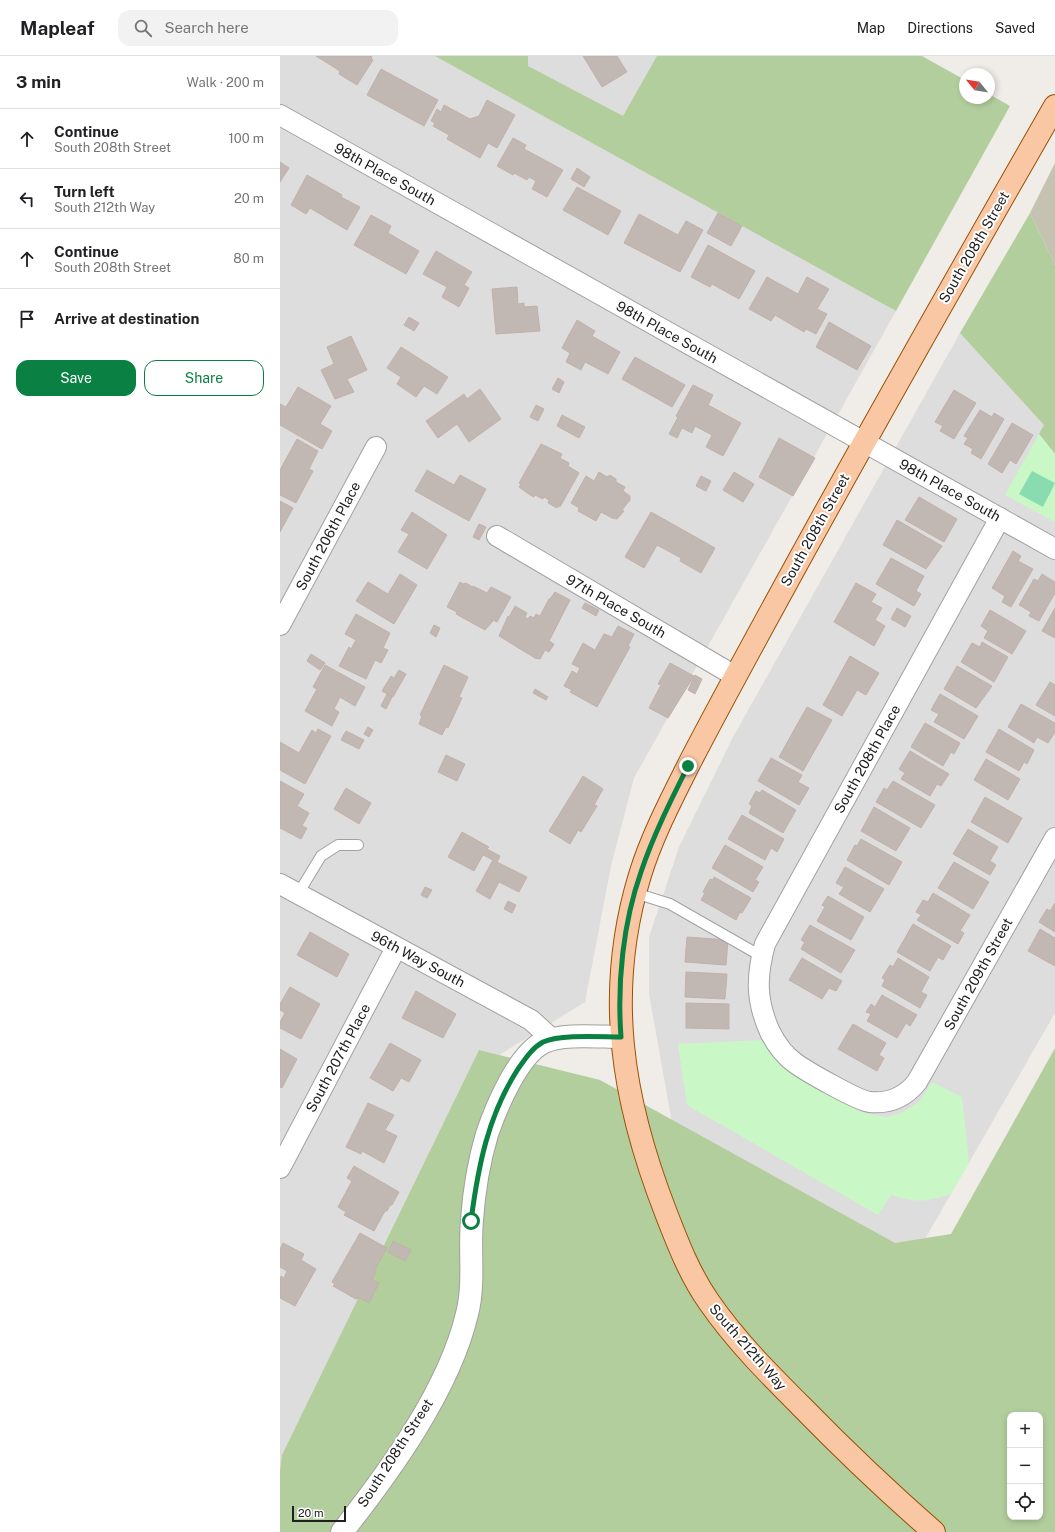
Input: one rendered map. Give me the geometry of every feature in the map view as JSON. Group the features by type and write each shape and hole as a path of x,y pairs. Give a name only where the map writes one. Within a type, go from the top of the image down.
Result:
{"main road":[{"name":"South 208th Street","path":"620,973 640,872 675,791 735,676 863,442 1055,106"},
{"name":"South 212th Way","path":"620,973 619,1010 621,1037 631,1103 649,1170 688,1265 707,1300 764,1368 863,1467 934,1532"}],"street":[{"name":"98th Place South","path":"280,115 1055,549"},
{"name":"South 206th Place","path":"280,625 376,447"},
{"name":"South 208th Place","path":"892,1101 868,1102 856,1098 795,1063 782,1051 774,1039 761,1007 757,986 761,956 768,937 1000,518"},
{"name":"97th Place South","path":"497,536 735,676"},
{"name":"South 209th Street","path":"892,1101 909,1092 917,1082 1055,838"},
{"name":"96th Way South","path":"280,884 531,1020 552,1039"},
{"name":"South 207th Place","path":"280,1168 396,948"},
{"name":"South 208th Street","path":"342,1532 417,1426 450,1364 468,1313 473,1268 471,1221 477,1178 487,1134 502,1100 523,1062 533,1048 552,1039 621,1037"}],"lane":[{"path":"298,894 321,856 338,846 358,845"},
{"path":"635,893 670,904 761,956"}],"shaded area":[{"path":"280,56 668,56 620,142 896,311 634,778 611,866 585,1002 496,1057 280,1532"},
{"path":"1055,163 1055,265 1030,213"},
{"path":"960,333 1055,387 1055,1013 906,1272 674,1134 649,994 649,937 679,847 733,737"}],"green space":[{"path":"435,56 528,56 528,66 623,116 657,56 922,56 959,77 959,104 995,104 995,97 1010,106 896,311"},
{"path":"1030,213 1055,265 1055,454 1039,434 1044,425 960,333"},
{"path":"1039,434 1055,454 1055,522 1005,495"},
{"path":"1032,471 1055,483 1043,507 1019,494"},
{"path":"765,1040 796,1075 864,1113 887,1117 903,1112 919,1102 932,1082 962,1097 969,1163 951,1194 927,1200 915,1200 891,1195 878,1215 687,1105 678,1044"},
{"path":"1055,1048 1055,1532 280,1532 280,1471 282,1455 479,1050 600,1080 895,1243 951,1234"}],"building":[{"path":"316,56 372,56 371,58 373,60 357,85 339,74 340,71"},
{"path":"583,56 617,56 627,72 602,87"},
{"path":"381,69 438,100 424,126 367,95"},
{"path":"487,100 515,115 497,148 488,143 480,158 447,139 449,135 433,126 435,123 431,121 437,109 441,112 444,105 470,119 479,116"},
{"path":"513,138 526,145 524,149 563,170 547,197 532,189 536,181 529,177 527,180 514,173 513,175 497,166"},
{"path":"280,162 289,168 280,182"},
{"path":"577,168 590,177 584,187 571,179"},
{"path":"307,175 342,195 341,197 360,207 347,230 310,208 306,214 291,205"},
{"path":"577,187 621,211 608,235 563,210"},
{"path":"718,213 742,226 731,246 707,233"},
{"path":"639,214 678,235 686,221 703,230 680,272 624,243"},
{"path":"371,215 391,226 388,233 419,251 406,274 354,245"},
{"path":"708,245 755,271 739,299 712,284 710,287 691,277"},
{"path":"436,251 472,272 464,285 469,288 459,307 442,297 447,287 423,274"},
{"path":"767,277 798,294 807,277 829,289 817,309 827,314 816,334 806,329 804,332 775,315 771,321 749,309"},
{"path":"517,287 518,304 524,303 524,307 537,306 540,331 496,334 492,289"},
{"path":"409,317 419,323 414,331 404,325"},
{"path":"577,320 595,331 592,336 620,352 608,374 585,362 581,370 566,362 570,353 562,348"},
{"path":"829,322 871,346 857,370 816,347"},
{"path":"351,336 367,370 347,379 354,392 335,399 321,370 334,364 327,347"},
{"path":"401,347 448,377 437,394 424,386 416,397 397,384 401,377 387,368"},
{"path":"635,357 685,385 672,407 622,379"},
{"path":"558,378 564,382 559,393 552,389"},
{"path":"693,385 713,395 708,405 741,423 723,456 706,447 712,435 695,426 692,433 682,428 677,438 669,434 678,417 676,416"},
{"path":"298,387 331,406 320,424 332,431 322,449 280,425 280,404 286,407"},
{"path":"480,389 501,419 469,442 457,424 438,438 426,421 464,394 467,399"},
{"path":"954,390 976,403 954,439 940,431 943,426 935,422"},
{"path":"536,405 544,409 538,421 530,417"},
{"path":"980,410 992,417 994,413 1004,419 981,459 971,453 973,449 964,444 968,438 964,436"},
{"path":"562,415 585,427 579,438 557,426"},
{"path":"1012,423 1033,435 1016,464 1010,460 1002,473 988,464"},
{"path":"779,438 815,458 793,496 759,477"},
{"path":"297,439 318,451 309,469 313,471 296,503 280,495 280,470"},
{"path":"541,444 562,454 560,458 569,463 568,466 579,473 560,507 558,506 557,508 548,503 549,500 544,497 543,499 535,495 534,497 519,487 521,484 519,483"},
{"path":"427,470 454,485 460,475 486,489 469,521 415,491"},
{"path":"599,472 607,477 610,475 616,479 616,482 625,487 623,491 630,496 630,500 622,510 624,511 617,519 601,512 596,521 578,511 579,508 571,503 586,476 594,481"},
{"path":"734,472 754,484 743,502 723,490"},
{"path":"701,476 711,481 706,491 696,486"},
{"path":"919,497 957,519 944,542 905,520"},
{"path":"280,501 293,508 280,532"},
{"path":"412,512 447,535 427,569 398,552 409,534 401,530"},
{"path":"651,512 715,548 701,573 680,561 681,558 657,545 644,568 625,557"},
{"path":"897,520 942,546 926,569 883,545"},
{"path":"479,524 486,527 479,540 473,537"},
{"path":"1013,551 1021,556 1018,561 1033,569 1011,607 1002,602 1005,596 992,588"},
{"path":"891,558 924,576 916,591 921,594 914,606 876,584"},
{"path":"400,574 417,585 394,624 356,601 368,582 388,594"},
{"path":"1042,574 1055,582 1055,593 1039,621 1029,616 1031,612 1019,605 1034,579 1038,581"},
{"path":"460,582 463,584 466,583 472,588 473,586 487,593 491,587 511,597 497,622 491,619 493,621 485,630 456,614 457,612 447,607"},
{"path":"856,583 876,594 871,602 882,608 875,620 885,626 874,646 834,622"},
{"path":"555,592 570,600 549,641 554,644 549,652 545,650 540,659 535,658 499,636 508,616 509,617 515,606 527,613 525,617 528,619 530,616 534,618 536,614 540,616 549,599"},
{"path":"585,603 599,610 596,616 582,608"},
{"path":"897,608 911,616 905,627 891,619"},
{"path":"1055,608 1055,638 1042,631"},
{"path":"990,610 1026,631 1012,654 984,638 988,631 981,626"},
{"path":"356,614 390,633 383,648 388,650 381,663 375,660 366,679 339,666 349,647 351,649 356,640 345,634"},
{"path":"434,625 440,628 436,637 430,633"},
{"path":"618,626 634,634 628,646 630,647 597,707 570,692 572,690 564,686 572,671 577,674 580,668 572,664 583,643 595,650 604,634 612,637"},
{"path":"982,642 1008,657 994,682 961,662 972,643 980,647"},
{"path":"311,654 325,663 320,670 307,661"},
{"path":"850,656 879,673 866,695 857,690 842,716 823,705"},
{"path":"670,663 694,676 668,718 649,708 661,685 658,684"},
{"path":"325,665 365,687 355,706 340,697 334,709 339,712 332,726 305,711 317,689 313,687"},
{"path":"444,665 468,677 459,697 462,698 448,728 446,727 442,735 419,724 422,716 420,715"},
{"path":"957,666 992,686 976,708 944,689"},
{"path":"399,670 406,674 393,697 382,691 391,676 394,678"},
{"path":"695,675 702,679 695,694 688,690"},
{"path":"1050,682 1055,685 1055,716 1036,705"},
{"path":"535,689 548,697 546,700 533,693"},
{"path":"387,694 392,697 386,709 381,706"},
{"path":"940,694 978,716 964,739 934,722 939,714 931,710"},
{"path":"1021,704 1055,723 1055,732 1048,743 1037,737 1034,743 1008,727"},
{"path":"807,707 832,720 803,771 779,757"},
{"path":"925,723 960,743 954,754 951,752 943,766 911,747"},
{"path":"368,727 373,730 369,737 364,734"},
{"path":"318,729 331,736 305,784 280,770 280,742 299,753 312,730 316,733"},
{"path":"999,729 1034,750 1027,764 1024,762 1019,771 986,752"},
{"path":"346,731 364,740 359,749 341,740"},
{"path":"910,751 949,774 941,786 937,784 930,796 901,779 905,773 899,769"},
{"path":"446,755 465,764 457,781 438,772"},
{"path":"771,758 802,775 798,782 809,788 799,805 758,781"},
{"path":"986,759 1020,779 1008,800 974,780"},
{"path":"583,776 603,789 594,805 597,806 581,832 578,830 570,844 549,831"},
{"path":"280,781 304,794 297,806 309,813 302,826 307,828 301,839 280,828"},
{"path":"893,781 935,805 921,828 876,802 884,788 887,790"},
{"path":"346,788 371,803 359,824 334,809"},
{"path":"762,790 796,810 783,833 749,813 752,806 749,804 756,791 760,793"},
{"path":"985,797 1022,818 1008,843 971,822"},
{"path":"874,807 910,828 896,851 861,831"},
{"path":"742,815 784,839 777,852 771,848 765,860 728,839"},
{"path":"968,829 998,847 990,861 996,865 990,875 953,854"},
{"path":"462,832 489,847 487,849 500,856 497,862 527,877 519,892 499,882 490,899 476,891 493,860 483,855 474,871 448,857"},
{"path":"861,839 902,862 889,885 847,860 855,845 857,846"},
{"path":"725,845 763,867 755,880 759,882 753,892 712,868"},
{"path":"954,862 989,882 973,909 938,888"},
{"path":"845,867 884,889 870,912 839,894 844,887 836,883"},
{"path":"714,877 751,898 742,913 740,912 736,920 701,900 705,893 703,892 710,879 713,880"},
{"path":"425,887 432,890 427,898 421,895"},
{"path":"933,893 970,915 960,931 964,933 958,944 917,920 921,915 916,912 923,900 928,902"},
{"path":"828,896 864,917 851,940 817,921 825,907 822,905"},
{"path":"508,901 516,905 512,913 504,909"},
{"path":"1055,903 1055,932 1039,922 1047,909 1050,911"},
{"path":"913,924 951,946 943,960 938,957 930,971 897,952"},
{"path":"810,925 855,950 841,973 801,949 805,942 801,940"},
{"path":"1040,929 1055,938 1055,966 1028,951"},
{"path":"310,932 349,954 337,977 297,955"},
{"path":"687,937 728,940 726,965 685,962"},
{"path":"802,958 842,981 836,991 829,988 822,999 789,980"},
{"path":"898,958 929,977 921,992 927,995 920,1008 882,986 885,980 882,978 890,965 893,967"},
{"path":"686,972 727,974 725,999 685,997"},
{"path":"290,987 320,1004 301,1039 280,1028 280,1022 285,1013 280,1010 280,1004"},
{"path":"416,991 456,1014 443,1038 402,1018"},
{"path":"882,995 917,1015 910,1026 906,1023 897,1038 867,1021 871,1014 866,1012 871,1004 875,1007"},
{"path":"686,1003 729,1004 729,1029 686,1028"},
{"path":"853,1024 886,1043 879,1055 884,1058 877,1071 838,1049"},
{"path":"390,1043 421,1060 409,1082 401,1078 393,1091 370,1078"},
{"path":"280,1049 297,1059 282,1088 280,1087"},
{"path":"368,1103 394,1115 385,1130 397,1136 384,1163 362,1151 361,1154 346,1147"},
{"path":"354,1166 399,1192 392,1205 390,1205 387,1211 385,1211 374,1231 344,1215 346,1212 338,1207 352,1181 347,1178"},
{"path":"360,1233 387,1248 374,1271 376,1272 372,1279 379,1283 369,1303 360,1298 356,1299 333,1286 335,1284 332,1282"},
{"path":"393,1241 411,1250 405,1261 388,1252"},
{"path":"283,1243 304,1254 301,1260 316,1269 295,1306 280,1298 280,1278 281,1276 284,1278 287,1271 280,1267 280,1249"}],"route":[{"path":"471,1221 477,1178 487,1134 513,1077 533,1048 552,1039 621,1037 619,1010 620,973 632,903 640,872 675,791 688,766"}]}
